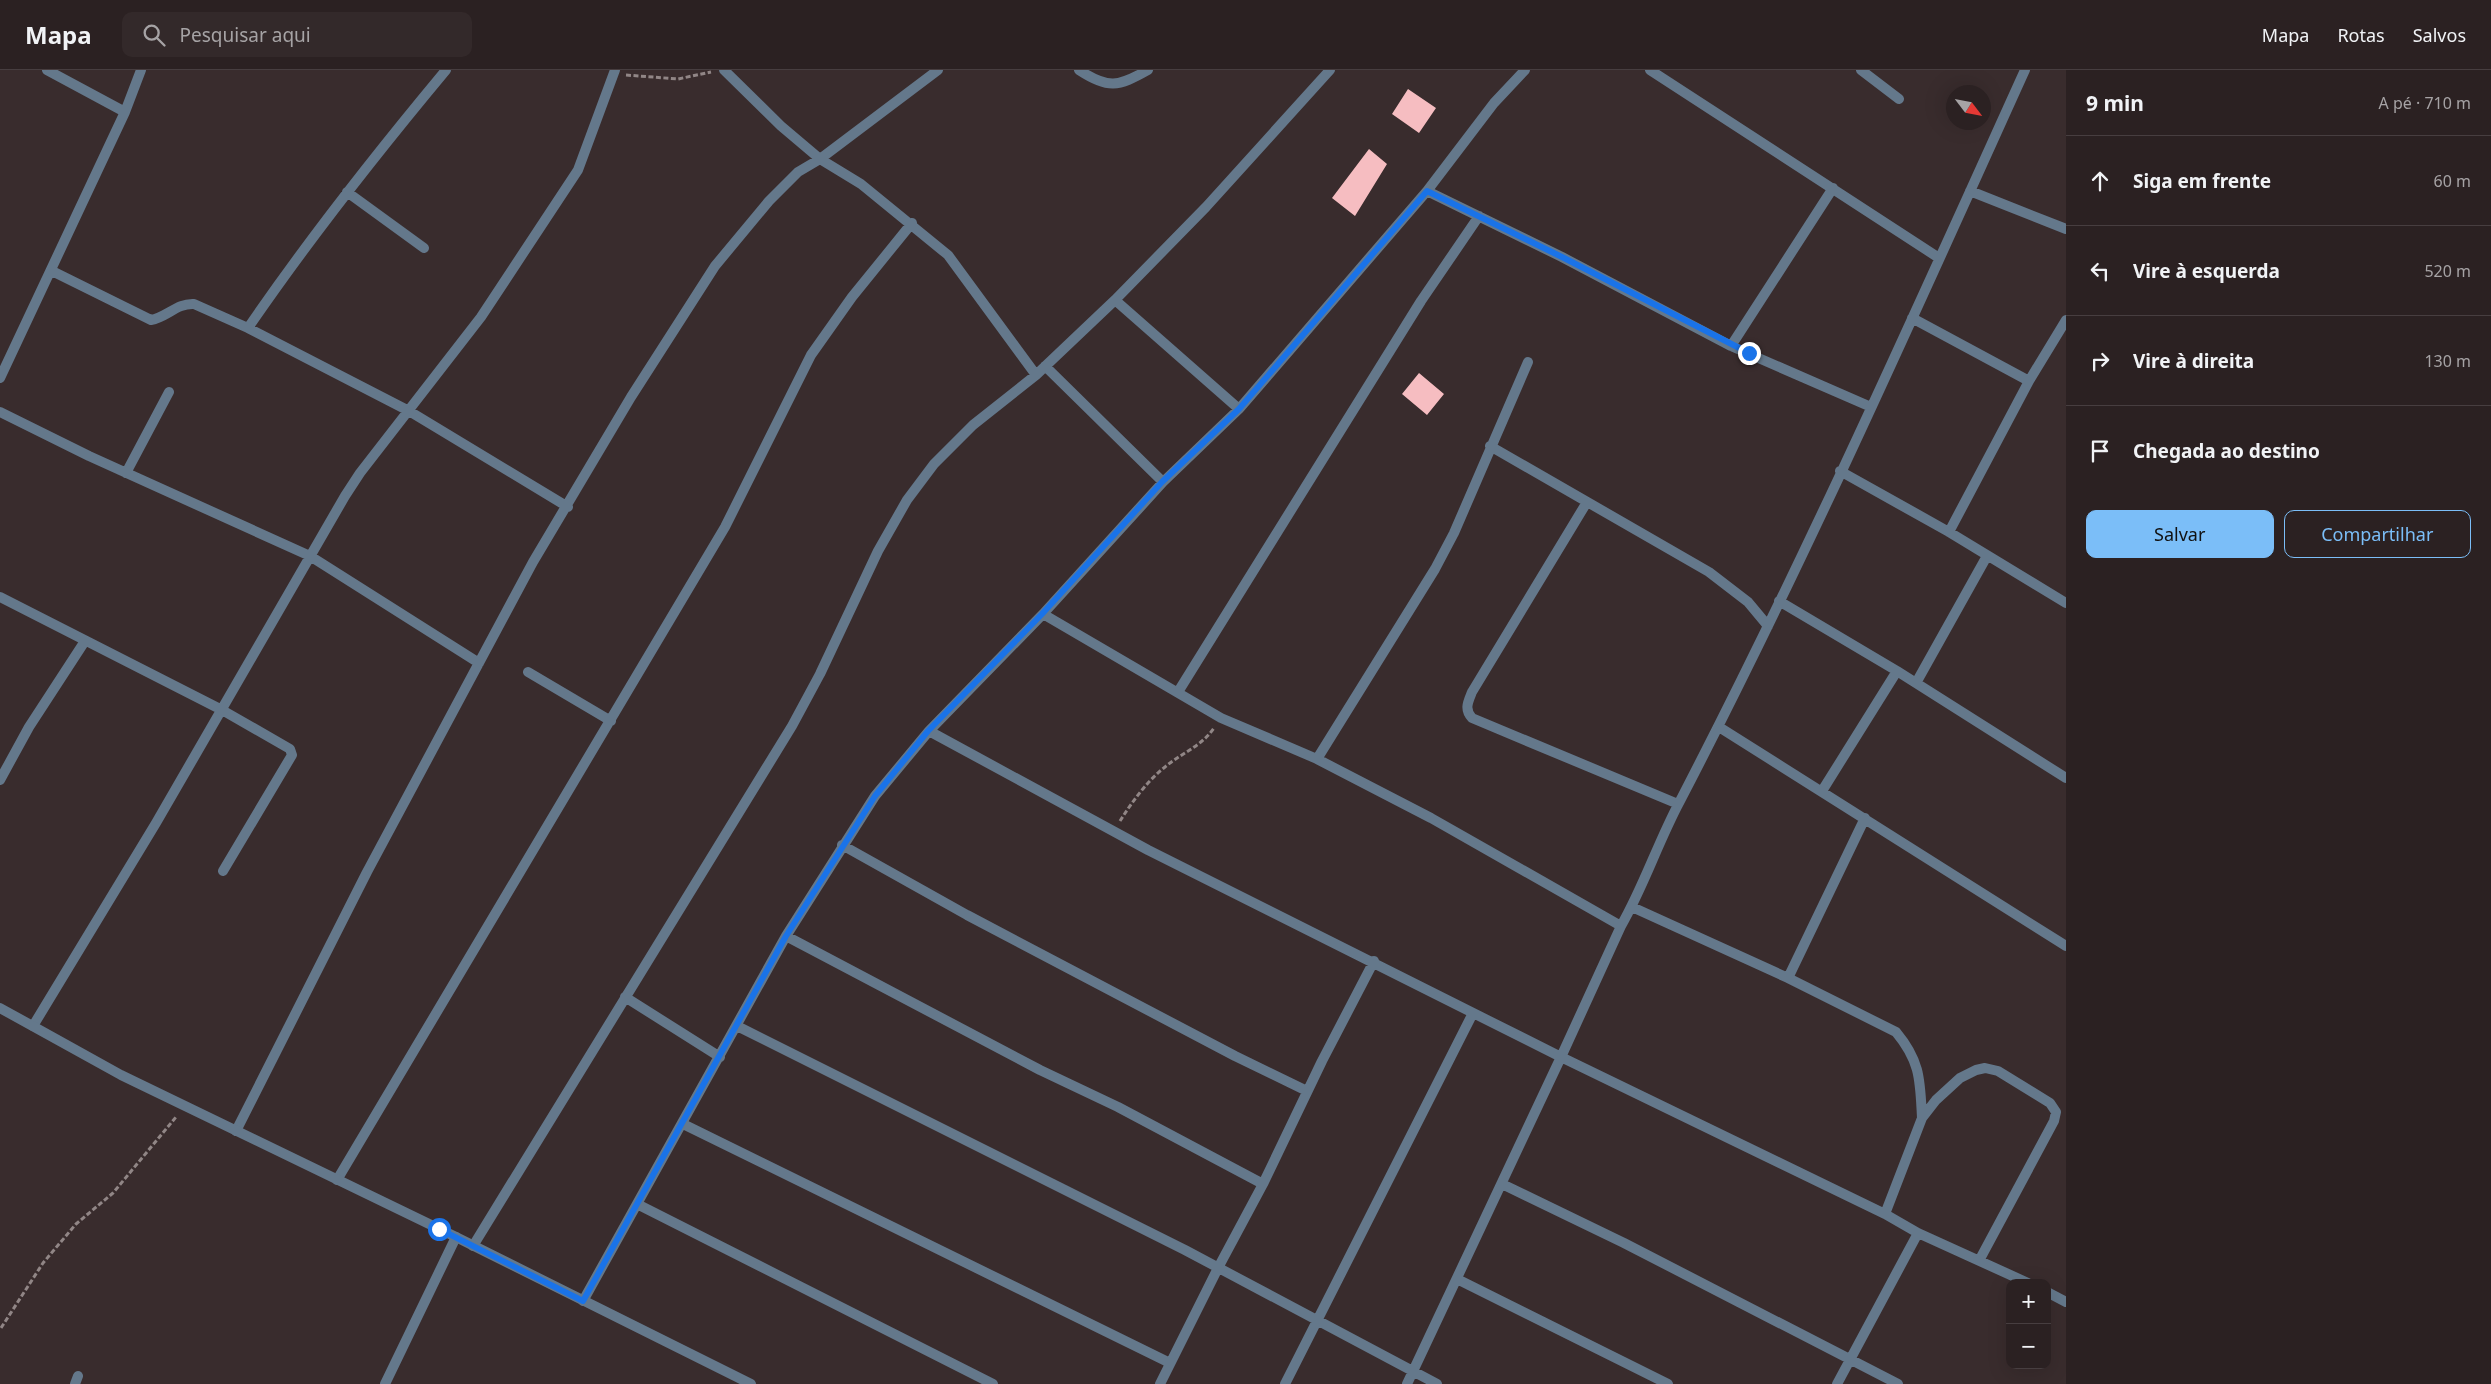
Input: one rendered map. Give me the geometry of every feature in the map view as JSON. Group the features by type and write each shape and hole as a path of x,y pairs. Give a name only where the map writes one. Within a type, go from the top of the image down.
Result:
{"street":[{"path":"47,70 125,112"},
{"path":"0,378 52,271 125,112 141,70"},
{"path":"248,328 282,277 347,192 446,70"},
{"path":"236,1131 367,872 533,562 568,507 631,397 715,266 769,201 798,172 820,159 938,70"},
{"path":"1079,70 1098,83 1117,84 1148,70"},
{"path":"473,1246 806,702 878,551 908,500 934,464 973,425 1036,375 1115,300 1206,207 1330,70"},
{"path":"583,1301 786,936 842,845 875,796 928,731 1042,614 1162,482 1239,409 1427,191 1494,103 1525,70"},
{"path":"1650,70 1939,258"},
{"path":"1862,70 1899,99"},
{"path":"1407,1384 1621,926 1632,907 1678,804 1719,727 1871,407 2025,70"},
{"path":"728,71 762,108 820,159 862,184 912,223 948,255 1036,375"},
{"path":"33,1026 222,710 360,473 481,317 578,170 614,72"},
{"path":"1731,346 1832,188"},
{"path":"1427,191 1731,346 1871,407"},
{"path":"1970,191 2066,229"},
{"path":"347,192 424,248"},
{"path":"1178,692 1422,301 1479,216"},
{"path":"337,1180 725,528 811,355 852,297 912,223"},
{"path":"52,271 152,320 159,319 186,303 194,304 248,328 409,411 568,507"},
{"path":"1115,300 1239,409"},
{"path":"1912,318 2029,381"},
{"path":"1948,532 2029,381 2066,320"},
{"path":"1318,759 1435,569 1454,533 1490,446 1528,362"},
{"path":"1045,366 1162,482"},
{"path":"126,473 169,392"},
{"path":"0,412 126,473 310,556 480,663"},
{"path":"1490,446 1729,586 1748,602 1768,626"},
{"path":"1840,471 1948,532 2066,603"},
{"path":"1587,502 1472,692 1466,706 1468,713 1472,718 1678,804"},
{"path":"1916,683 1987,556"},
{"path":"0,597 222,710 292,752 223,871"},
{"path":"1779,602 1897,671 2066,778"},
{"path":"1042,614 1221,718 1318,759 1431,818 1621,926"},
{"path":"0,780 30,727 85,641"},
{"path":"1822,791 1897,671"},
{"path":"528,672 611,721"},
{"path":"1719,727 2066,946"},
{"path":"928,731 1113,832 1374,961 1473,1013 1885,1214 1918,1233 2020,1279"},
{"path":"1788,978 1865,818"},
{"path":"842,845 967,915 1234,1056 1307,1091"},
{"path":"1632,907 1788,978 1896,1032 1906,1044 1917,1063 1922,1118"},
{"path":"786,936 1040,1070 1118,1108 1264,1184"},
{"path":"1160,1384 1218,1268 1264,1184 1307,1091 1374,961"},
{"path":"625,997 720,1057"},
{"path":"0,1008 121,1075 184,1107 456,1237 751,1384"},
{"path":"1285,1384 1473,1013"},
{"path":"737,1026 1218,1268 1437,1384"},
{"path":"1885,1214 1922,1118 1947,1089 1968,1074 1985,1068 2010,1077 2054,1107 2056,1112 2054,1121 1980,1260"},
{"path":"683,1124 1170,1363"},
{"path":"1502,1184 1624,1243 1898,1384"},
{"path":"637,1204 993,1384"},
{"path":"1837,1384 1918,1233"},
{"path":"385,1384 456,1237"},
{"path":"1457,1279 1668,1384"},
{"path":"2051,1294 2066,1302"}],"path":[{"path":"614,72 678,79 714,71 728,71"},
{"path":"1113,832 1150,782 1166,766 1198,746 1221,718"},
{"path":"1,1328 43,1262 76,1224 113,1193 184,1107"}],"building":[{"path":"1408,89 1436,108 1419,133 1392,114"},
{"path":"1369,149 1387,164 1355,216 1332,198"},
{"path":"1419,373 1444,394 1427,415 1402,394"}],"route":[{"path":"439,1229 583,1301 786,936 818,882 875,796 928,731 1042,614 1162,482 1239,409 1292,350 1427,191 1562,257 1731,346 1749,353"}]}
